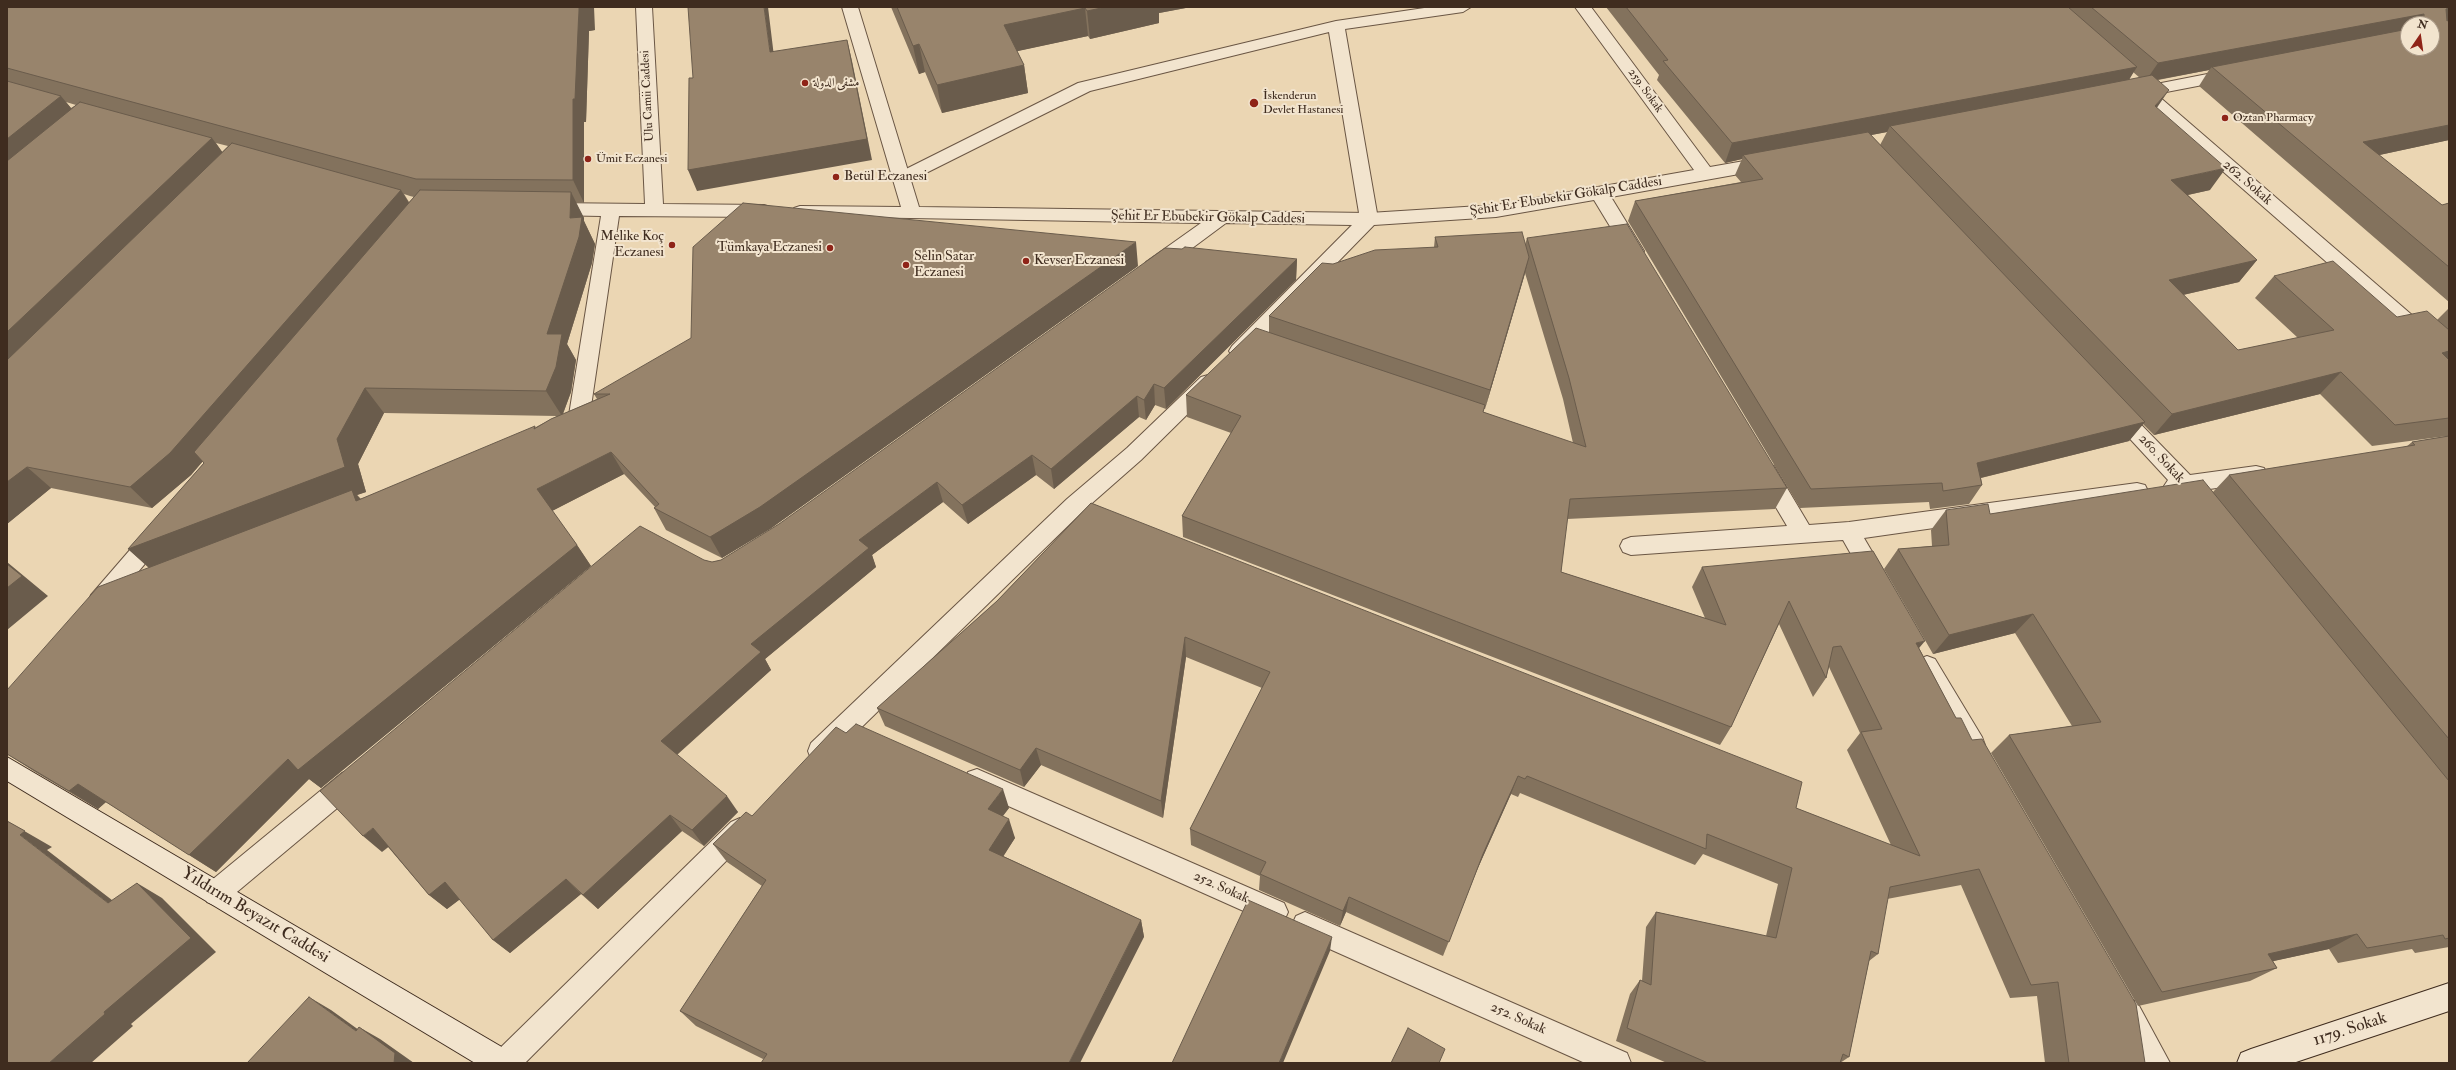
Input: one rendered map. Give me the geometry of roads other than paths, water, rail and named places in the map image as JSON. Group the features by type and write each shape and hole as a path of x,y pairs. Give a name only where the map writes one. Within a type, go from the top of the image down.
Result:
{"street":[{"name":"Ulu Camii Caddesi","path":"644,7 654,210"},
{"path":"850,7 912,213"},
{"path":"902,178 1084,87 1336,26 1463,7"},
{"name":"259. Sokak","path":"1583,7 1706,174"},
{"path":"803,768 859,728 1076,505 1134,454 1252,338 1369,219 1336,26"},
{"path":"2120,96 2252,70"},
{"name":"262. Sokak","path":"2126,77 2449,358"},
{"name":"Şehit Er Ebubekir Gökalp Caddesi","path":"532,209 1369,219 1496,211 1600,194 1781,160"},
{"path":"1600,194 1645,269"},
{"path":"549,432 579,420 611,209"},
{"path":"1138,278 1221,218"},
{"path":"1252,338 1274,346"},
{"name":"260. Sokak","path":"2104,398 2185,484 2215,522"},
{"path":"1756,454 1804,535"},
{"path":"1631,546 1850,531 2278,470"},
{"path":"1076,505 1098,514"},
{"path":"131,594 89,614 170,517"},
{"path":"1850,531 1889,600"},
{"path":"1917,648 1985,766"},
{"path":"216,893 369,766"},
{"name":"Yıldırım Beyazıt Caddesi","path":"7,768 503,1063"},
{"name":"252. Sokak","path":"957,771 1616,1063"},
{"path":"503,1063 758,812"},
{"path":"2116,994 2156,1063"},
{"name":"1179. Sokak","path":"2251,1063 2449,997"}],"place":[{"name":"مشفى الدولة","path":"805,83"},
{"name":"İskenderun Devlet Hastanesi","path":"1254,103"},
{"name":"Oztan Pharmacy","path":"2225,118"},
{"name":"Ümit Eczanesi","path":"588,159"},
{"name":"Betül Eczanesi","path":"836,177"},
{"name":"Melike Koç Eczanesi","path":"672,245"},
{"name":"Tümkaya Eczanesi","path":"830,248"},
{"name":"Kevser Eczanesi","path":"1026,261"},
{"name":"Selin Satar Eczanesi","path":"906,265"}]}
